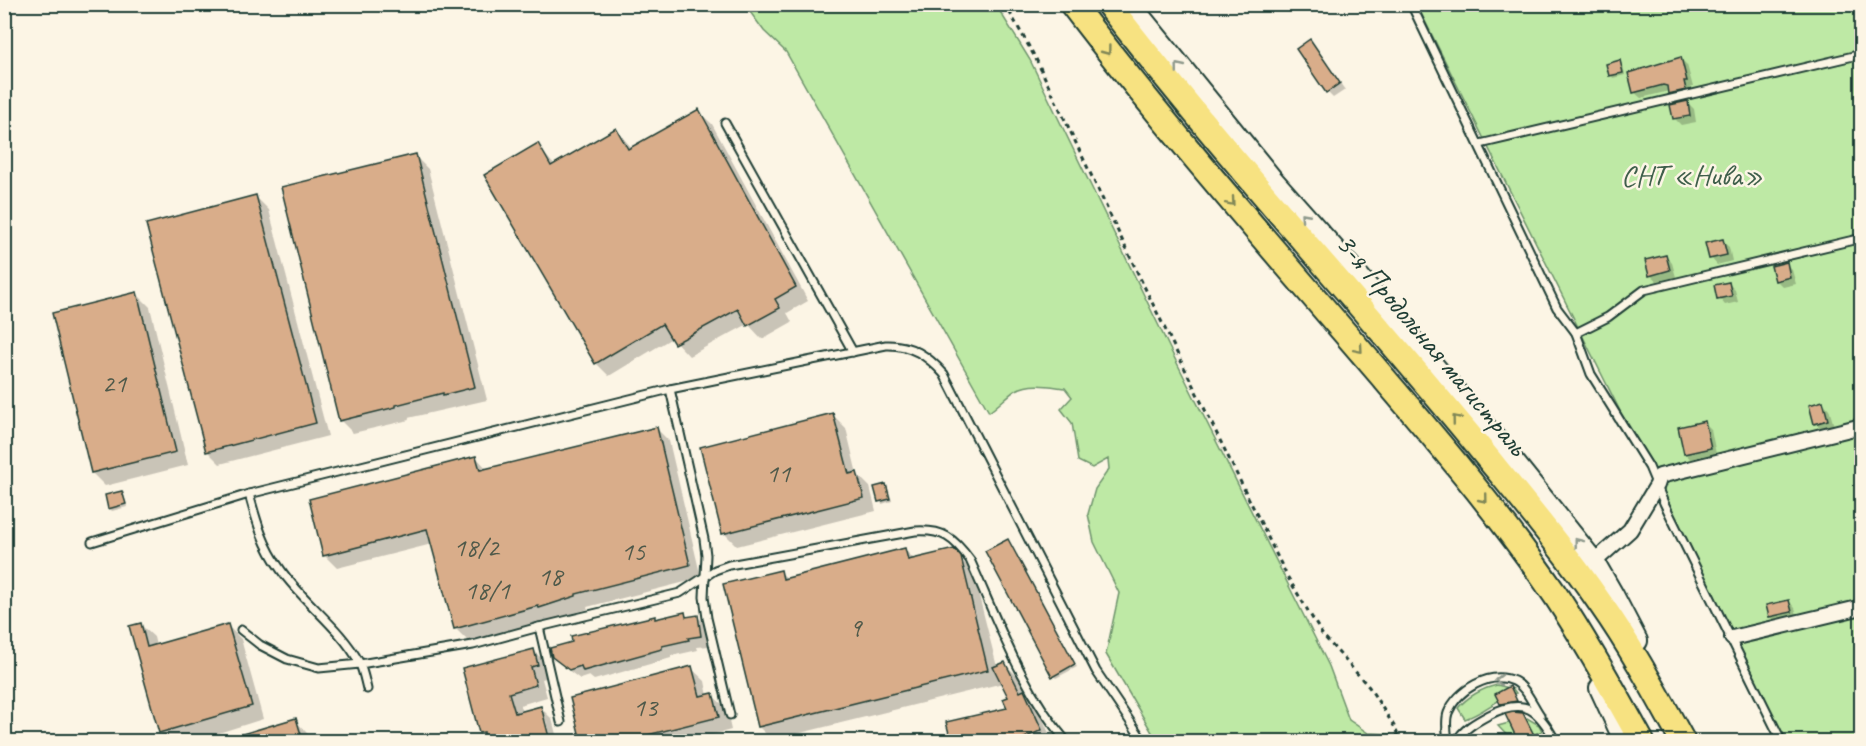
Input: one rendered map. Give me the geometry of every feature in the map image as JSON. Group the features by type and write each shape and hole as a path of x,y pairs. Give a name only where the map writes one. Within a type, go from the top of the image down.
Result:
{"highway":[{"name":"3-я Продольная магистраль","path":"1072,4 1134,85 1207,174 1481,495 1556,597 1642,741"},
{"name":"3-я Продольная магистраль","path":"1108,4 1195,114 1426,383 1530,510 1602,605 1683,741"}],"street":[{"path":"1130,4 1272,179 1453,386 1594,562 1663,692 1683,741"},
{"path":"1594,562 1630,530 1657,485 1659,476 1862,426"},
{"path":"1556,597 1625,741"},
{"path":"1732,638 1862,607"}],"lane":[{"path":"1411,4 1557,308 1576,333 1591,374 1649,467 1664,504 1782,741"},
{"path":"1480,144 1862,54"},
{"path":"725,123 853,352"},
{"path":"1576,333 1608,317 1644,290 1862,238"},
{"path":"92,542 249,494 670,389 898,344 915,350 934,363 944,374 1096,671 1144,741"},
{"path":"670,389 704,540 706,555 704,597 707,618 730,715"},
{"path":"249,494 262,539 281,570 305,600 343,639 360,664 367,689"},
{"path":"242,630 260,645 287,659 319,668 360,664 472,645 680,592 715,570 729,565 929,530 943,534 958,543 970,560 1030,690 1067,741"},
{"path":"539,627 561,722"},
{"path":"1448,741 1447,715 1454,702 1462,692 1481,682 1498,678 1515,682 1526,693 1556,741"},
{"path":"1456,741 1470,726 1513,705 1526,707 1540,716"}],"path":[{"path":"1005,4 1046,79 1142,282 1287,576 1322,634 1369,687 1401,741"}],"green space":[{"path":"745,5 996,5 1030,60 1172,353 1329,666 1349,720 1368,733 1390,734 1393,741 1157,741 1106,654 1119,593 1094,542 1088,514 1095,489 1109,469 1108,459 1092,468 1078,461 1072,423 1061,409 1072,397 1065,388 1028,386 1013,392 989,412 786,52 764,31"},
{"name":"СНТ «Нива»","path":"1417,5 1861,5 1861,741 1785,741"},
{"path":"1497,685 1513,689 1516,693 1465,719 1458,708 1466,700 1486,688"},
{"path":"1527,718 1539,725 1542,731 1518,741 1512,741 1498,726"}],"building":[{"path":"1310,39 1340,83 1326,93 1296,49"},
{"path":"1681,57 1687,81 1684,81 1686,90 1668,94 1667,86 1663,85 1633,93 1628,73"},
{"path":"1620,60 1623,73 1609,76 1606,64"},
{"path":"1688,101 1690,116 1673,119 1670,105"},
{"path":"699,109 796,287 775,299 780,308 747,326 738,309 674,344 662,324 595,364 484,175 538,143 551,166 616,128 628,149"},
{"path":"416,154 475,387 443,395 443,393 339,421 281,187"},
{"path":"256,195 316,423 206,452 146,224"},
{"path":"1723,239 1727,255 1709,259 1705,243"},
{"path":"1666,255 1670,270 1649,276 1645,260"},
{"path":"1787,262 1790,277 1775,281 1771,266"},
{"path":"1729,282 1732,296 1717,299 1714,285"},
{"path":"137,292 176,452 91,473 52,313"},
{"path":"1823,401 1828,420 1814,424 1809,405"},
{"path":"833,413 849,474 857,472 864,498 722,534 700,447"},
{"path":"1705,421 1711,448 1684,454 1678,427"},
{"path":"657,427 690,565 576,594 576,596 539,608 538,606 454,629 427,529 323,556 309,499 476,456 480,470"},
{"path":"886,484 890,499 878,502 874,487"},
{"path":"122,491 126,504 108,509 105,495"},
{"path":"1008,539 1075,664 1052,677 985,551"},
{"path":"905,548 908,560 954,549 961,557 988,670 758,727 723,584 781,570 783,579"},
{"path":"1789,600 1792,612 1769,617 1766,605"},
{"path":"685,612 686,617 698,615 701,636 583,671 581,666 569,670 552,657 550,648 572,642 571,636 655,616 655,619"},
{"path":"141,623 147,647 228,624 252,706 159,733 129,626"},
{"path":"534,649 538,665 531,667 536,685 509,693 515,713 541,706 550,741 485,741 484,732 479,733 462,668"},
{"path":"1005,662 1020,692 1024,690 1042,730 1018,741 951,741 946,722 1007,708 1003,699 1008,697 993,667"},
{"path":"692,666 700,696 713,693 719,717 624,741 581,741 570,698"},
{"path":"1510,686 1517,701 1500,704 1495,694"},
{"path":"1523,713 1537,741 1518,741 1505,714"},
{"path":"296,718 303,741 229,741 229,738"}]}
